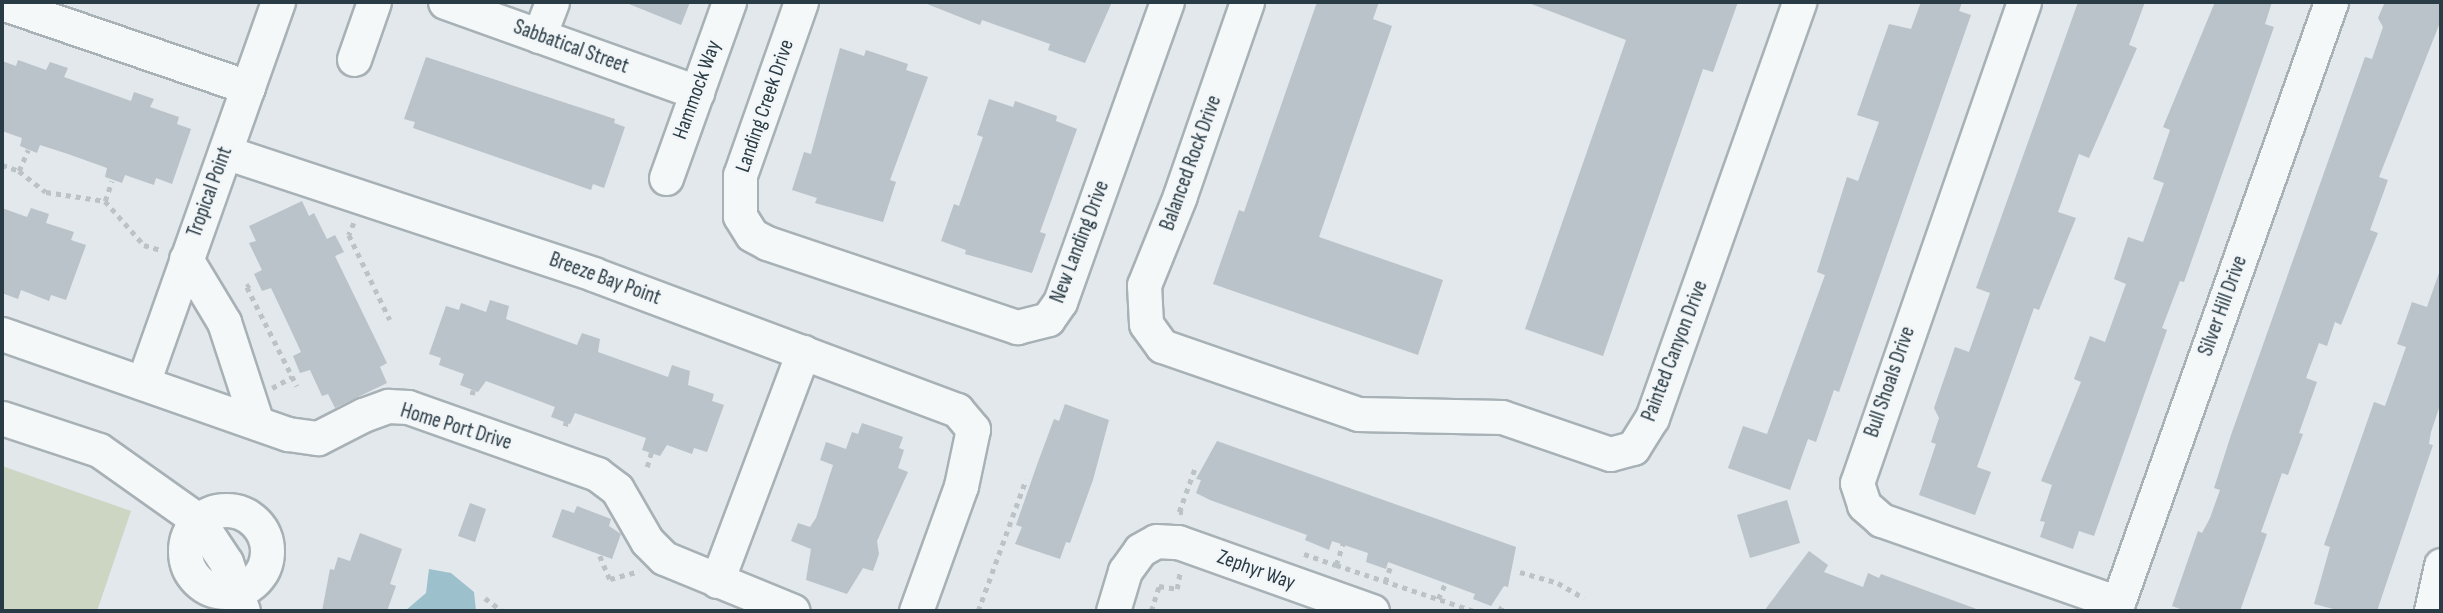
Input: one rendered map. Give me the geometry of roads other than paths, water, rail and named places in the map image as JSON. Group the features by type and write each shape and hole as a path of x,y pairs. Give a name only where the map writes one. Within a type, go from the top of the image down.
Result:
{"street":[{"name":"Tropical Point","path":"143,383 278,2"},
{"path":"354,59 374,2"},
{"name":"Sabbatical Street","path":"445,2 697,92"},
{"path":"540,36 552,2"},
{"name":"Hammock Way","path":"666,178 729,2"},
{"name":"Landing Creek Drive","path":"801,2 740,176 740,216 752,235 767,243 885,284"},
{"name":"New Landing Drive","path":"885,284 998,324 1033,327 1048,319 1060,302 1167,2"},
{"name":"Balanced Rock Drive","path":"1146,324 1144,285 1180,196 1247,2"},
{"name":"Painted Canyon Drive","path":"1146,324 1162,346 1358,414 1502,417 1610,454 1633,448 1652,418 1799,2"},
{"name":"Bull Shoals Drive","path":"2024,2 1857,483 1864,505 1881,520 2117,607"},
{"name":"Silver Hill Drive","path":"2117,607 2331,2"},
{"path":"2,3 248,87"},
{"name":"Breeze Bay Point","path":"225,152 593,274 928,396 957,410 973,429 961,486 916,611"},
{"path":"187,259 224,322 257,423"},
{"name":"Home Port Drive","path":"2,334 257,423 318,438 363,415 388,407 408,407 597,474 618,489 647,541 664,558 793,611"},
{"path":"717,581 803,352"},
{"path":"2,418 99,450 198,520"},
{"path":"211,512 239,512 262,530 267,551 261,573 241,601 202,585 190,572 184,554 187,535 198,520 211,512"},
{"name":"Zephyr Way","path":"1113,611 1125,571 1140,550 1156,541 1178,542 1378,597"},
{"path":"2431,611 2441,565"}],"water":[{"path":"429,569 451,573 474,592 476,611 405,611 426,593"}]}
